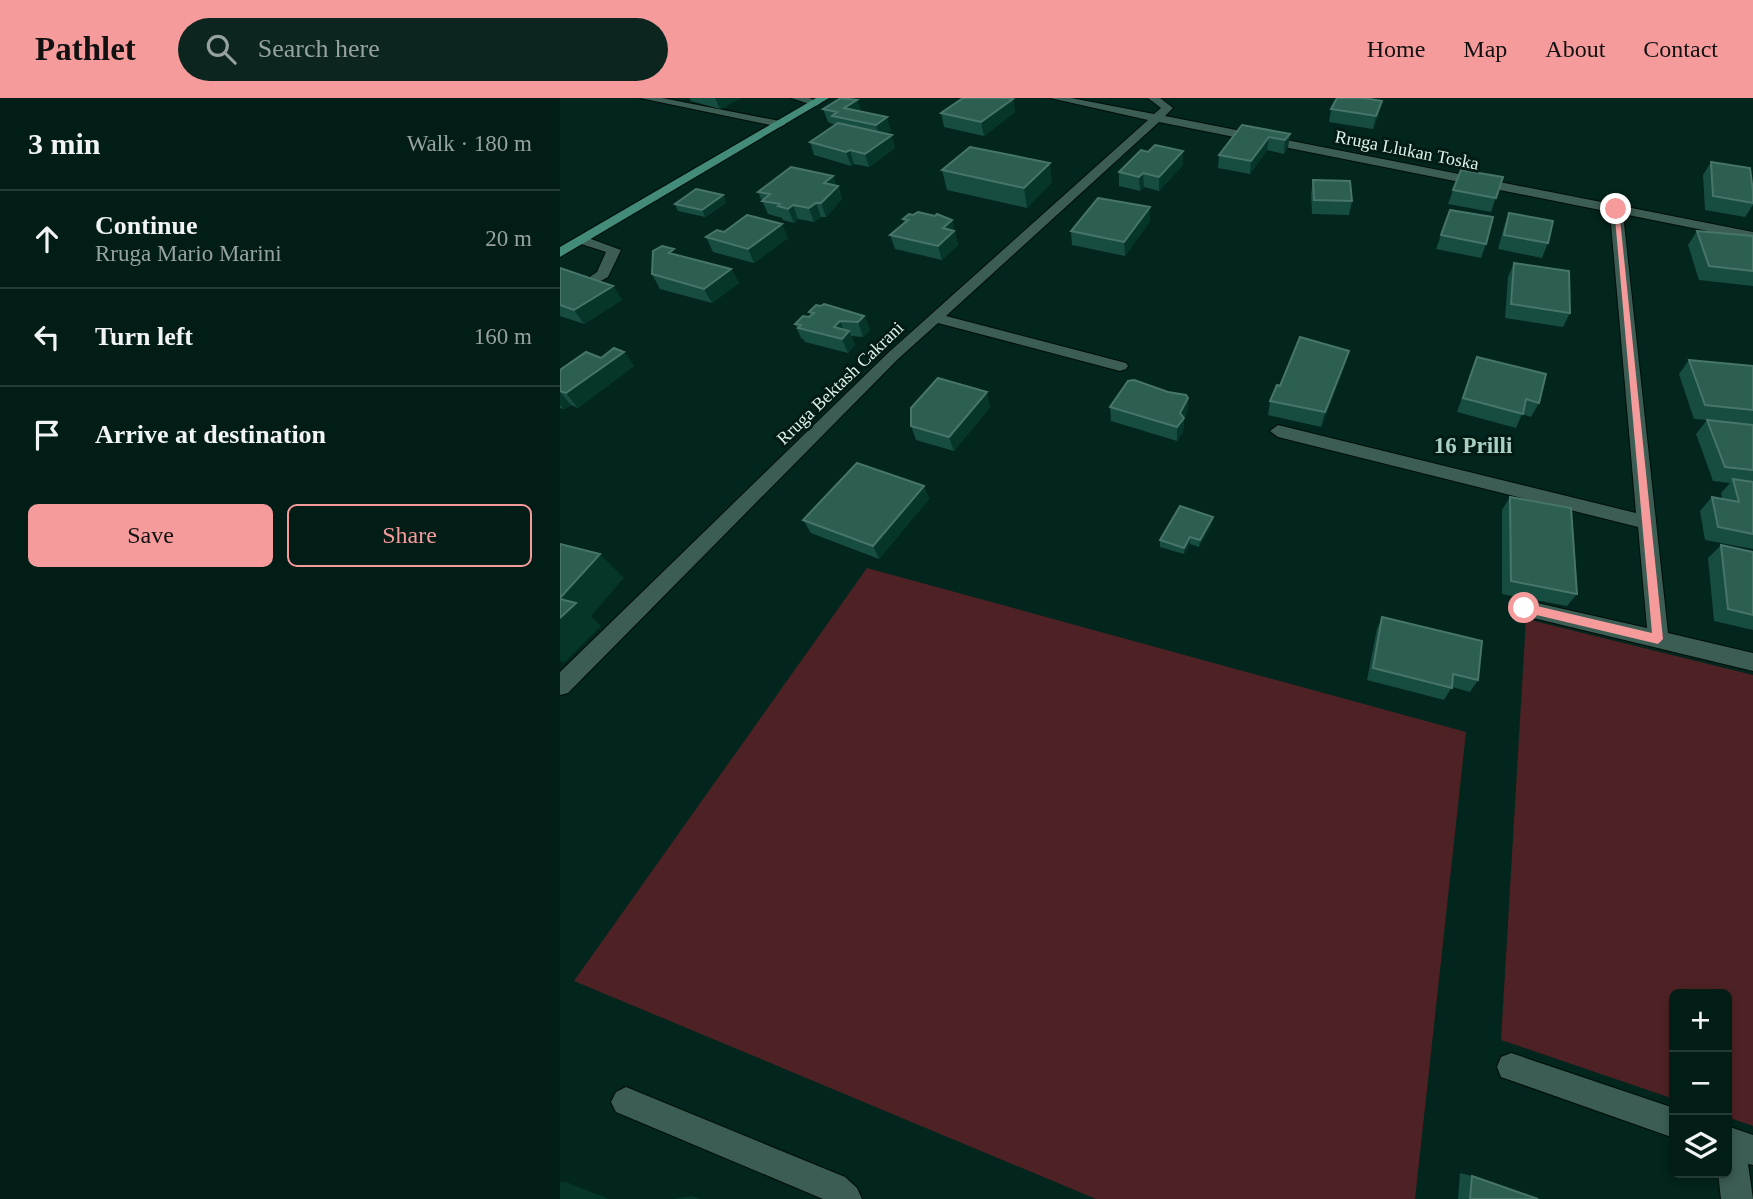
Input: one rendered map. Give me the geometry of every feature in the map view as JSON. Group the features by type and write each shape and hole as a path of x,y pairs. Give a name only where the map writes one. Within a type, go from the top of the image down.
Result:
{"main road":[{"path":"560,253 820,100"}],"street":[{"path":"645,98 780,124"},
{"path":"796,98 820,100"},
{"name":"Rruga Llukan Toska","path":"1055,98 1753,236"},
{"path":"1153,98 1168,108 1157,119"},
{"name":"Rruga Bektash Cakrani","path":"560,686 893,356 1157,119"},
{"path":"1616,209 1658,639"},
{"path":"582,287 603,274 614,250 583,240"},
{"path":"935,318 1120,366"},
{"path":"1278,431 1646,522"},
{"path":"1524,608 1753,663"},
{"path":"1511,1067 1669,1121"},
{"path":"626,1102 834,1188 846,1199"},
{"path":"1737,1145 1737,1199"}],"shaded area":[{"path":"867,568 1466,732 1415,1199 1096,1199 574,981"},
{"path":"1526,619 1753,675 1753,1126 1732,1119 1732,989 1669,989 1669,1097 1501,1040"}],"building":[{"path":"841,98 857,100 844,108 887,117 876,125 832,116 837,112 823,109"},
{"path":"963,98 1013,99 981,122 941,113"},
{"path":"1337,98 1382,101 1376,116 1331,109"},
{"path":"838,123 892,135 865,154 810,142"},
{"path":"1242,125 1290,134 1285,140 1269,137 1251,161 1219,155"},
{"path":"1155,145 1183,151 1159,177 1143,173 1139,177 1119,172 1141,150 1148,152"},
{"path":"970,147 1050,163 1024,188 942,170"},
{"path":"1711,162 1750,168 1753,203 1713,196"},
{"path":"791,167 833,176 824,183 838,186 821,203 809,208 793,205 788,209 778,206 780,204 762,201 770,194 758,192"},
{"path":"1461,170 1503,177 1496,198 1453,190"},
{"path":"1313,180 1350,181 1352,201 1314,200"},
{"path":"696,189 723,195 702,210 675,204"},
{"path":"1098,198 1150,207 1124,242 1071,231"},
{"path":"1450,210 1493,217 1486,244 1441,235"},
{"path":"918,212 935,216 937,214 952,220 943,228 954,231 938,246 890,235 908,220 903,219 909,214"},
{"path":"1509,213 1553,221 1548,243 1504,235"},
{"path":"747,215 782,224 748,249 706,237 717,230 724,232"},
{"path":"1697,231 1753,236 1753,271 1709,266"},
{"path":"662,246 674,249 669,253 731,269 704,289 652,274 653,251"},
{"path":"1514,263 1569,271 1570,313 1511,304"},
{"path":"560,268 613,286 574,310 560,305"},
{"path":"824,304 864,316 858,322 840,321 834,327 849,331 842,339 798,328 801,325 795,324 803,316 809,317 814,313 809,312 816,305"},
{"path":"1300,337 1349,351 1325,412 1270,401 1277,385 1280,386"},
{"path":"614,348 624,352 566,393 560,391 560,370 586,352 601,358"},
{"path":"1477,357 1546,374 1539,403 1526,399 1523,414 1463,398"},
{"path":"1689,360 1753,366 1753,410 1705,405"},
{"path":"938,378 987,392 949,437 911,426 911,408"},
{"path":"1134,380 1168,392 1186,395 1188,398 1180,413 1184,418 1177,427 1110,407 1128,381"},
{"path":"1707,420 1753,425 1753,470 1725,467"},
{"path":"857,463 924,486 873,546 803,520"},
{"path":"1733,479 1753,482 1753,534 1718,527 1712,497 1739,502"},
{"path":"1510,497 1571,508 1577,594 1511,581"},
{"path":"1180,506 1213,517 1200,540 1190,537 1184,548 1160,540"},
{"path":"560,544 600,554 560,598"},
{"path":"1721,545 1753,552 1753,615 1728,609"},
{"path":"560,599 576,603 560,618"},
{"path":"1382,617 1482,641 1478,680 1453,674 1452,688 1373,668"},
{"path":"1472,1176 1538,1199 1470,1199"}],"district":[{"name":"16 Prilli","path":"1473,445"}],"route":[{"path":"1524,608 1658,639 1616,209"}]}
